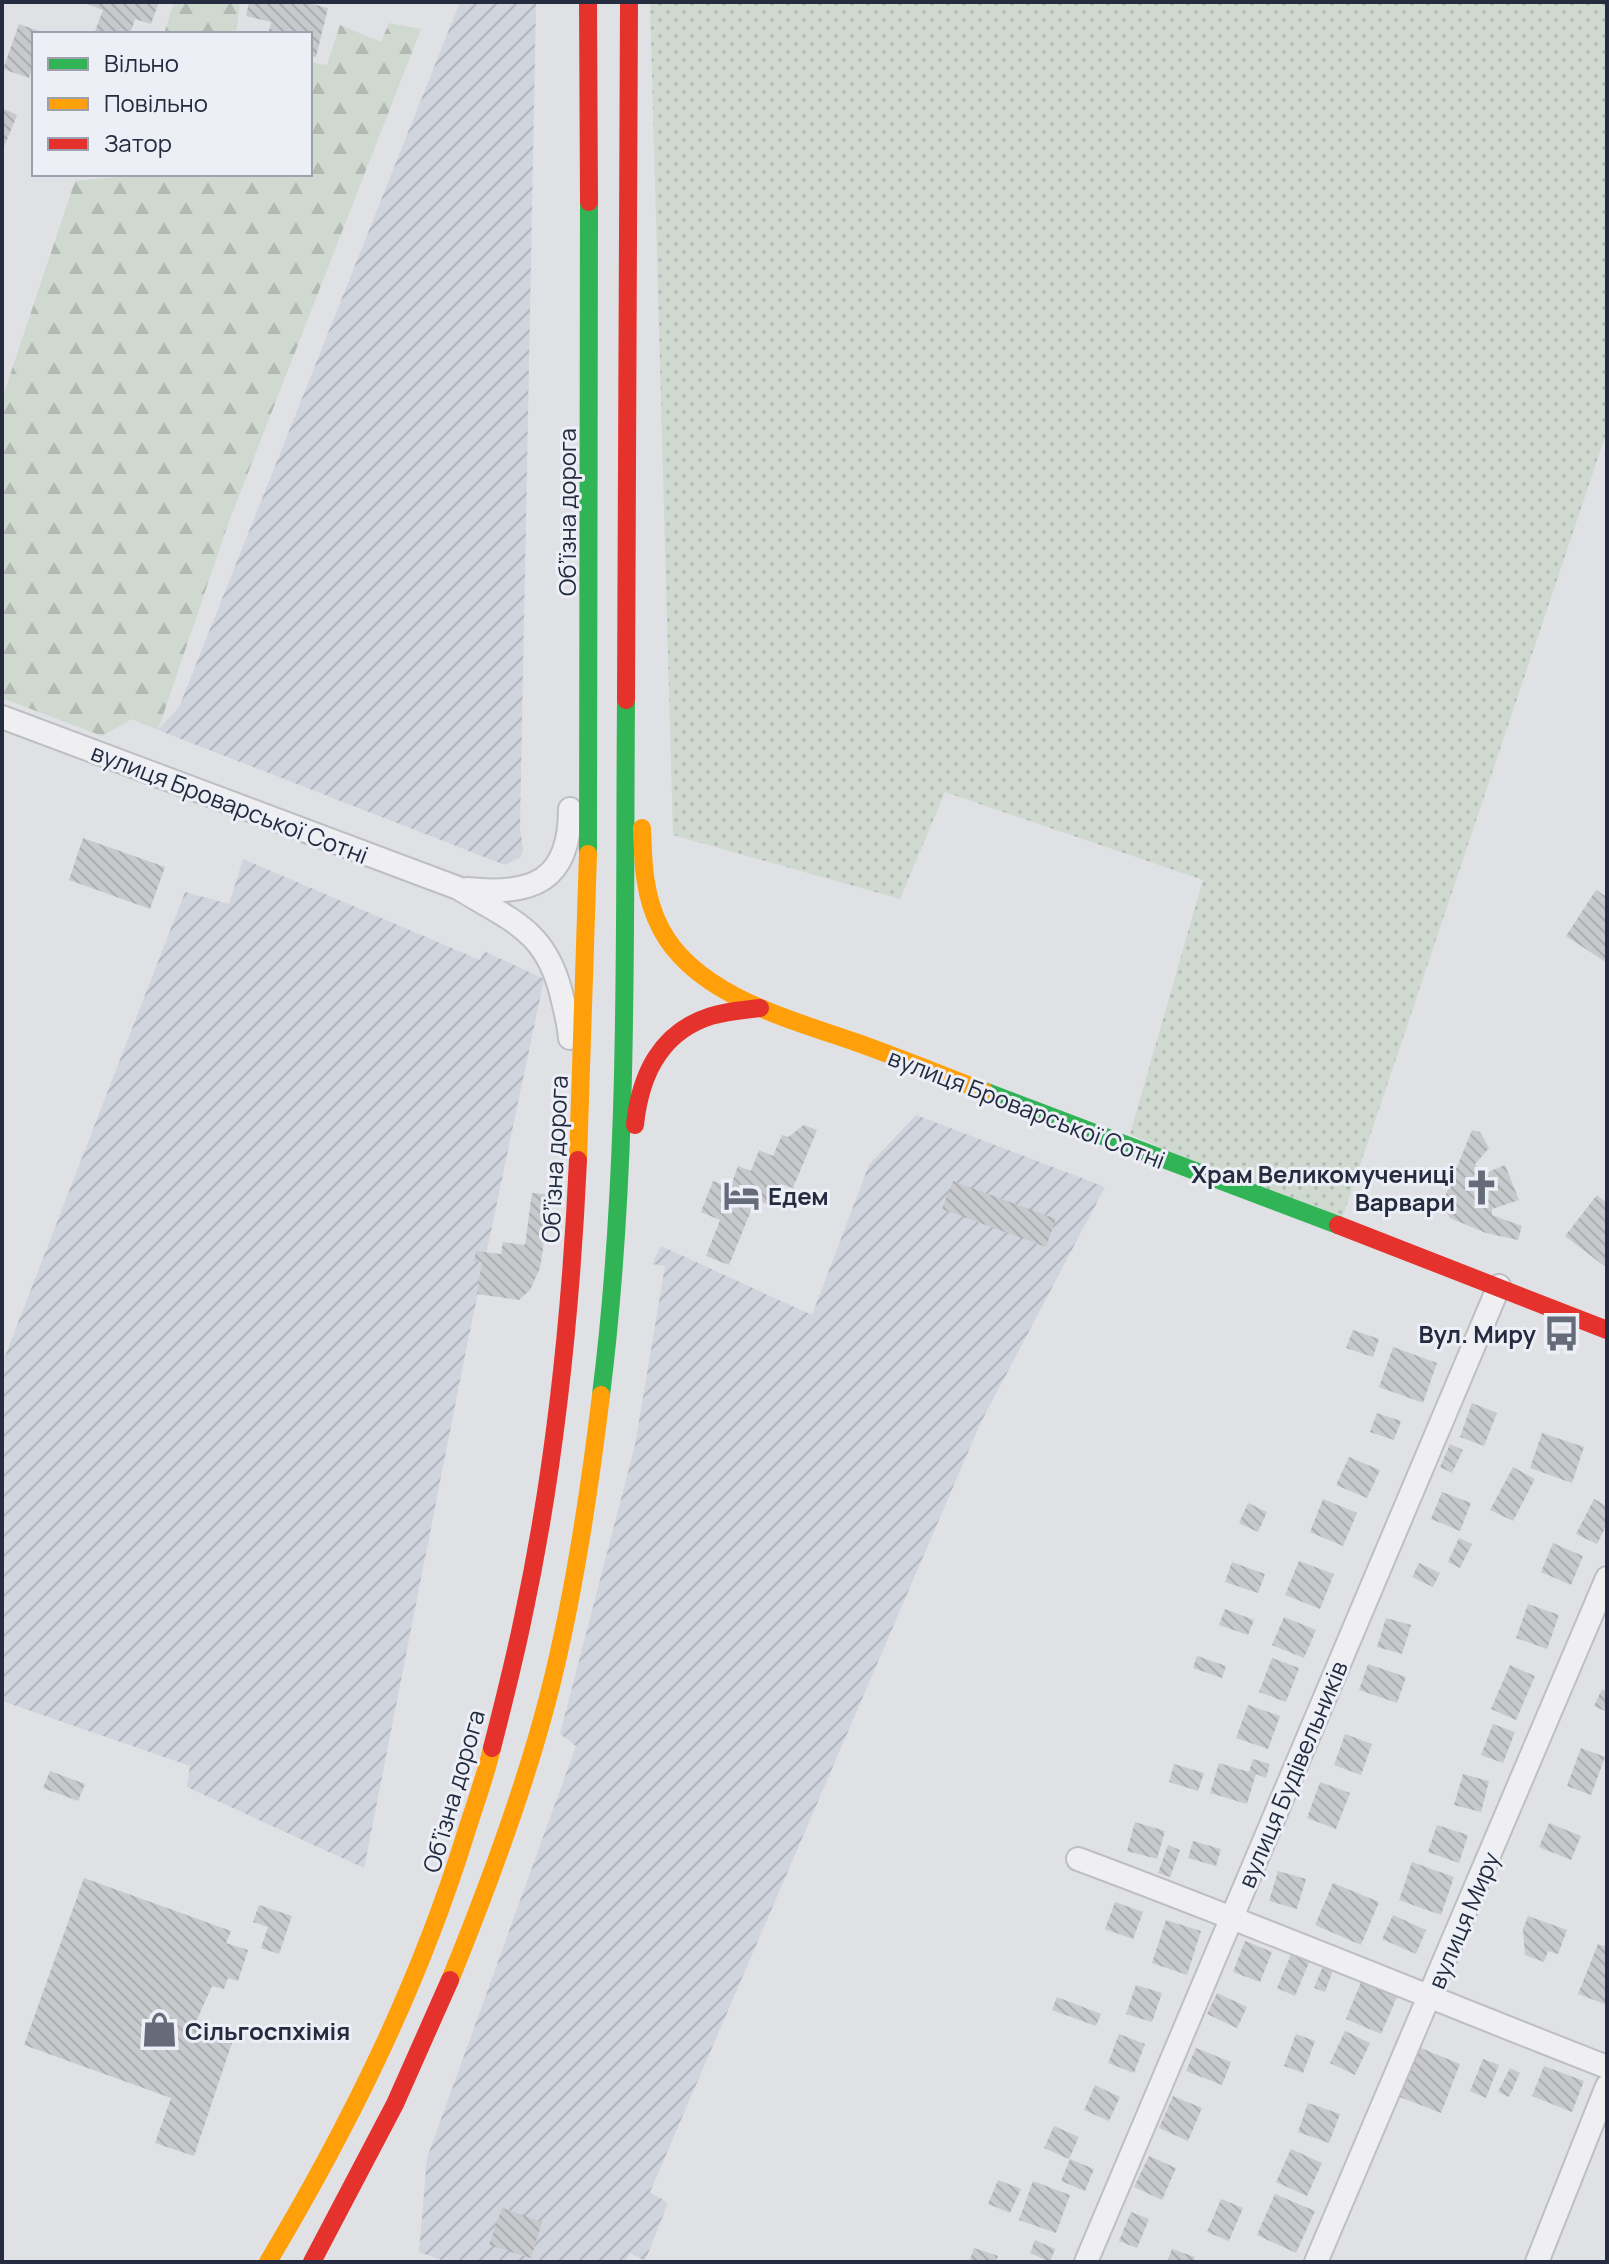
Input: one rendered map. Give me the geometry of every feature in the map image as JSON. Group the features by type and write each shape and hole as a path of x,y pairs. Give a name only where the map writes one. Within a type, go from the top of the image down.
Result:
{"main road":[{"name":"Обʼїзна дорога","path":"268,2262 345,2125 405,2002 447,1896 485,1776 530,1590 563,1378 584,1086 588,929 588,2"},
{"path":"587,1499 606,1348 622,1088 629,446 629,2"},
{"name":"вулиця Броварської Сотні","path":"629,446 643,860 650,902 678,952 694,968 718,986 760,1008 1499,1286 1607,1330"},
{"path":"312,2262 376,2143 435,2020 482,1904 522,1785 558,1654 620,1338 636,1112 644,1074 659,1049 706,1017 760,1008"}],"street":[{"name":"вулиця Броварської Сотні","path":"458,888 497,893 517,891 537,883 555,869 565,851 570,829 573,571 590,445"},
{"name":"вулиця Броварської Сотні","path":"2,717 458,888 526,930 550,959 570,1031 571,1112 579,1165"},
{"name":"вулиця Будівельників","path":"1086,2262 1499,1286"},
{"name":"вулиця Миру","path":"1316,2262 1607,1578"},
{"path":"1078,1859 1231,1916 1607,2067"},
{"path":"1537,2262 1607,2086"}],"shaded area":[{"path":"460,2 536,2 520,828 523,849 521,857 505,865 158,730 179,707"},
{"path":"243,859 480,960 484,951 544,979 467,1345 364,1868 187,1787 190,1766 2,1701 2,1364 185,892 229,904"},
{"path":"916,1115 1105,1187 981,1422 650,2192 668,2203 645,2261 630,2253 625,2262 447,2262 419,2252 427,2158 576,1746 560,1734 635,1445 665,1266 652,1264 661,1246 812,1315 869,1165"}],"green space":[{"path":"174,2 240,2 236,32 165,32"},
{"path":"650,2 1607,2 1607,431 1339,1228 1130,1134 1203,880 945,792 900,899 673,835"},
{"path":"389,23 421,29 228,524 158,730 132,719 102,736 2,698 2,399 75,181 126,176 312,176 312,62 327,65 340,25 381,42"}],"building":[{"path":"82,2 159,2 151,24 135,19 131,32 95,32 103,10"},
{"path":"249,2 304,2 328,8 316,57 312,56 312,32 269,31 271,22 246,16"},
{"path":"19,24 41,32 32,32 32,69 29,78 3,69"},
{"path":"2,108 17,115 2,152"},
{"path":"83,838 165,867 150,909 69,880"},
{"path":"1596,890 1607,897 1607,963 1566,936"},
{"name":"Едем","path":"804,1125 817,1130 793,1188 781,1184 772,1206 759,1201 754,1213 750,1213 729,1265 706,1256 720,1220 701,1212 713,1181 730,1188 738,1166 751,1171 759,1150 773,1156 782,1135 788,1137"},
{"name":"Храм Великомучениці Варвари","path":"1472,1130 1480,1132 1489,1148 1475,1164 1481,1175 1505,1165 1519,1200 1492,1209 1492,1215 1522,1226 1518,1240 1486,1233 1450,1218 1442,1204"},
{"path":"953,1181 1056,1219 1046,1247 942,1209"},
{"path":"532,1193 551,1195 540,1268 530,1290 519,1300 477,1294 482,1262 474,1261 476,1251 501,1254 503,1242 525,1245"},
{"path":"1597,1195 1607,1203 1607,1268 1565,1236"},
{"path":"1353,1330 1379,1339 1373,1357 1346,1348"},
{"path":"1393,1347 1437,1363 1423,1403 1379,1387"},
{"path":"1472,1403 1497,1413 1484,1446 1460,1437"},
{"path":"1377,1413 1401,1421 1394,1440 1370,1432"},
{"path":"1542,1433 1584,1447 1572,1483 1530,1468"},
{"path":"1450,1444 1463,1450 1452,1473 1440,1467"},
{"path":"1349,1457 1380,1470 1367,1498 1336,1485"},
{"path":"1513,1467 1535,1479 1513,1521 1490,1510"},
{"path":"1442,1492 1471,1503 1460,1531 1431,1519"},
{"path":"1323,1499 1357,1513 1343,1546 1310,1532"},
{"path":"1594,1499 1607,1506 1607,1524 1597,1544 1576,1534"},
{"path":"1248,1503 1267,1512 1258,1532 1239,1523"},
{"path":"1459,1538 1472,1544 1460,1568 1448,1562"},
{"path":"1553,1543 1583,1556 1571,1585 1541,1572"},
{"path":"1299,1561 1334,1574 1320,1609 1285,1595"},
{"path":"1232,1562 1265,1574 1258,1593 1225,1582"},
{"path":"1419,1563 1440,1573 1433,1587 1412,1577"},
{"path":"1528,1604 1559,1615 1547,1649 1516,1638"},
{"path":"1225,1609 1254,1620 1248,1635 1219,1625"},
{"path":"1284,1617 1316,1630 1304,1658 1272,1645"},
{"path":"1386,1618 1411,1625 1402,1654 1377,1647"},
{"path":"1197,1656 1226,1666 1222,1678 1193,1668"},
{"path":"1272,1658 1299,1668 1286,1702 1259,1692"},
{"path":"1368,1664 1406,1677 1397,1703 1359,1690"},
{"path":"1510,1665 1535,1676 1516,1720 1491,1709"},
{"path":"1602,1689 1607,1691 1607,1712 1594,1706"},
{"path":"1248,1705 1280,1716 1268,1749 1236,1738"},
{"path":"1493,1724 1515,1732 1503,1763 1481,1755"},
{"path":"1345,1734 1372,1744 1361,1775 1334,1765"},
{"path":"1581,1748 1605,1757 1591,1795 1567,1786"},
{"path":"1253,1759 1270,1764 1266,1778 1256,1774 1247,1804 1210,1793 1219,1763 1249,1772"},
{"path":"1174,1764 1204,1773 1198,1791 1169,1782"},
{"path":"50,1771 85,1784 78,1801 43,1788"},
{"path":"1463,1774 1489,1781 1481,1812 1454,1805"},
{"path":"1320,1782 1350,1793 1336,1829 1307,1818"},
{"path":"1135,1822 1165,1831 1157,1859 1127,1851"},
{"path":"1549,1823 1581,1836 1571,1860 1539,1847"},
{"path":"1437,1825 1468,1835 1459,1863 1428,1852"},
{"path":"1193,1841 1221,1849 1216,1866 1188,1858"},
{"path":"1168,1845 1180,1850 1170,1877 1158,1873"},
{"path":"1412,1862 1454,1877 1441,1915 1399,1900"},
{"path":"1278,1871 1306,1879 1297,1909 1269,1901"},
{"path":"84,1878 231,1931 226,1943 248,1950 238,1981 228,1978 224,1989 212,1986 195,2024 234,2037 194,2156 155,2143 171,2098 24,2045"},
{"path":"1333,1883 1379,1902 1361,1945 1315,1925"},
{"path":"1115,1902 1143,1912 1133,1939 1105,1929"},
{"path":"259,1905 292,1916 279,1954 261,1948 268,1927 253,1922"},
{"path":"1393,1915 1426,1930 1416,1954 1382,1939"},
{"path":"1528,1916 1567,1930 1558,1954 1548,1951 1544,1962 1525,1955 1523,1929"},
{"path":"1166,1920 1201,1931 1187,1975 1152,1963"},
{"path":"1245,1941 1272,1952 1260,1982 1233,1972"},
{"path":"1598,1944 1607,1947 1607,2005 1578,1994"},
{"path":"1292,1952 1310,1960 1295,1996 1277,1988"},
{"path":"1323,1966 1333,1970 1325,1992 1314,1988"},
{"path":"1361,1982 1397,1997 1381,2034 1346,2019"},
{"path":"1136,1985 1162,1993 1152,2022 1126,2014"},
{"path":"1217,1993 1247,2007 1237,2028 1207,2014"},
{"path":"1057,1997 1101,2014 1096,2026 1052,2010"},
{"path":"1345,2031 1370,2043 1355,2075 1330,2063"},
{"path":"1119,2034 1145,2044 1134,2073 1108,2063"},
{"path":"1296,2034 1315,2041 1303,2073 1284,2066"},
{"path":"1416,2046 1460,2064 1441,2113 1397,2096"},
{"path":"1196,2048 1231,2062 1222,2085 1186,2071"},
{"path":"1483,2059 1499,2065 1486,2098 1470,2091"},
{"path":"1544,2066 1584,2081 1572,2112 1532,2096"},
{"path":"1510,2068 1520,2073 1509,2097 1498,2092"},
{"path":"1095,2085 1120,2097 1109,2121 1084,2110"},
{"path":"1173,2096 1202,2108 1188,2141 1159,2128"},
{"path":"1308,2103 1340,2114 1329,2143 1298,2132"},
{"path":"1054,2126 1079,2137 1069,2159 1044,2148"},
{"path":"1291,2149 1322,2163 1307,2196 1276,2182"},
{"path":"1149,2156 1176,2168 1162,2200 1134,2187"},
{"path":"1070,2159 1094,2169 1085,2191 1061,2181"},
{"path":"998,2180 1021,2189 1010,2213 988,2204"},
{"path":"1033,2181 1070,2195 1056,2233 1019,2220"},
{"path":"1275,2194 1315,2211 1296,2253 1257,2235"},
{"path":"1221,2199 1243,2208 1229,2241 1207,2232"},
{"path":"502,2208 542,2222 531,2258 489,2245"},
{"path":"1131,2212 1149,2219 1137,2248 1119,2241"},
{"path":"1035,2240 1055,2249 1050,2262 1030,2253"},
{"path":"974,2248 998,2256 996,2262 969,2262"},
{"path":"1172,2249 1195,2257 1193,2262 1167,2262"}],"traffic: fast":[{"path":"588,854 589,202"},
{"path":"601,1395 617,1222 621,1135 626,700"},
{"path":"984,1091 1338,1225"}],"traffic: slow":[{"path":"642,828 646,880 655,917 677,952 697,972 748,1002 776,1014 984,1091"},
{"path":"578,1160 588,854"},
{"path":"450,1980 504,1838 549,1694 580,1545 601,1395"},
{"path":"268,2262 354,2107 403,2001 446,1892 492,1748"}],"traffic: jam":[{"path":"588,2 589,202"},
{"path":"626,700 629,2"},
{"path":"635,1125 648,1073 656,1058 678,1033 711,1016 760,1008"},
{"path":"492,1748 523,1618 553,1448 566,1333 578,1160"},
{"path":"1338,1225 1607,1330"},
{"path":"312,2262 395,2104 450,1980"}],"place":[{"name":"Храм Великомучениці Варвари","path":"1481,1187"},
{"name":"Едем","path":"742,1195"},
{"name":"Вул. Миру","path":"1562,1333"},
{"name":"Сільгоспхімія","path":"159,2030"}]}
